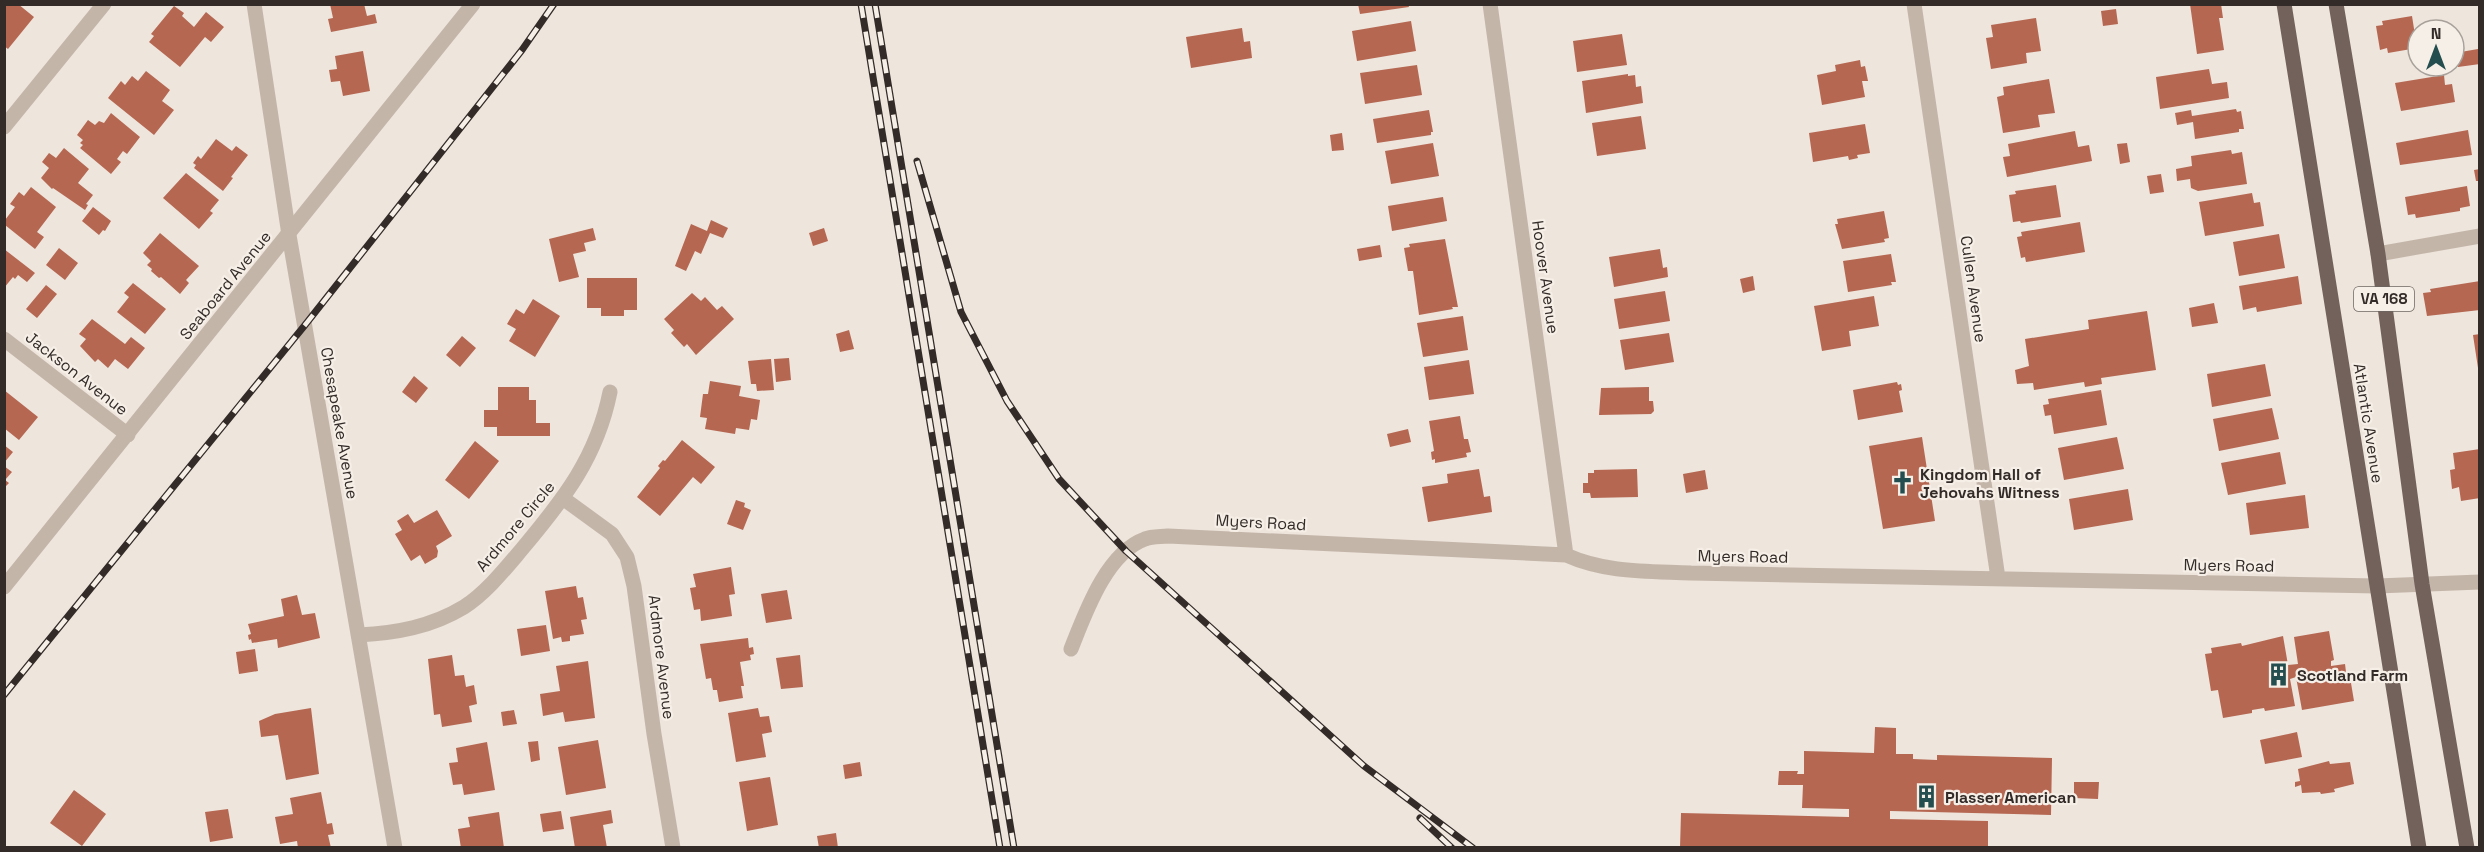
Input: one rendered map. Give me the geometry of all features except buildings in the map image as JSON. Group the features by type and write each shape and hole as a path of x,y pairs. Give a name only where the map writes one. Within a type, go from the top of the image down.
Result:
{"main road":[{"name":"Atlantic Avenue","path":"2284,4 2419,848"},
{"name":"Atlantic Avenue","path":"2336,4 2378,254 2422,584 2467,848"}],"street":[{"path":"4,127 104,4"},
{"name":"Chesapeake Avenue","path":"254,4 289,235 395,848"},
{"name":"Seaboard Avenue","path":"4,587 473,4"},
{"name":"Hoover Avenue","path":"1490,4 1566,555"},
{"name":"Cullen Avenue","path":"1914,4 1998,578"},
{"path":"2378,254 2480,236"},
{"name":"Jackson Avenue","path":"4,339 128,435"},
{"name":"Ardmore Circle","path":"359,635 424,627 465,607 503,572 564,499 604,422 610,392"},
{"name":"Ardmore Avenue","path":"564,499 612,534 627,557 634,586 654,734 673,848"},
{"name":"Myers Road","path":"1071,649 1091,599 1126,551 1145,539 1180,537 1566,555 1588,565 1608,569 1655,571 2377,586 2480,582"}],"railway":[{"path":"4,695 305,325 522,50 554,4"},
{"path":"861,4 1000,848"},
{"path":"875,4 1014,848"},
{"path":"917,161 961,312 1007,401 1059,479 1126,551 1364,766 1473,848"},
{"path":"1420,818 1452,848"}],"place":[{"name":"Kingdom Hall of Jehovahs Witness","path":"1902,483"},
{"name":"Scotland Farm","path":"2279,675"},
{"name":"Plasser American","path":"1927,797"}]}
